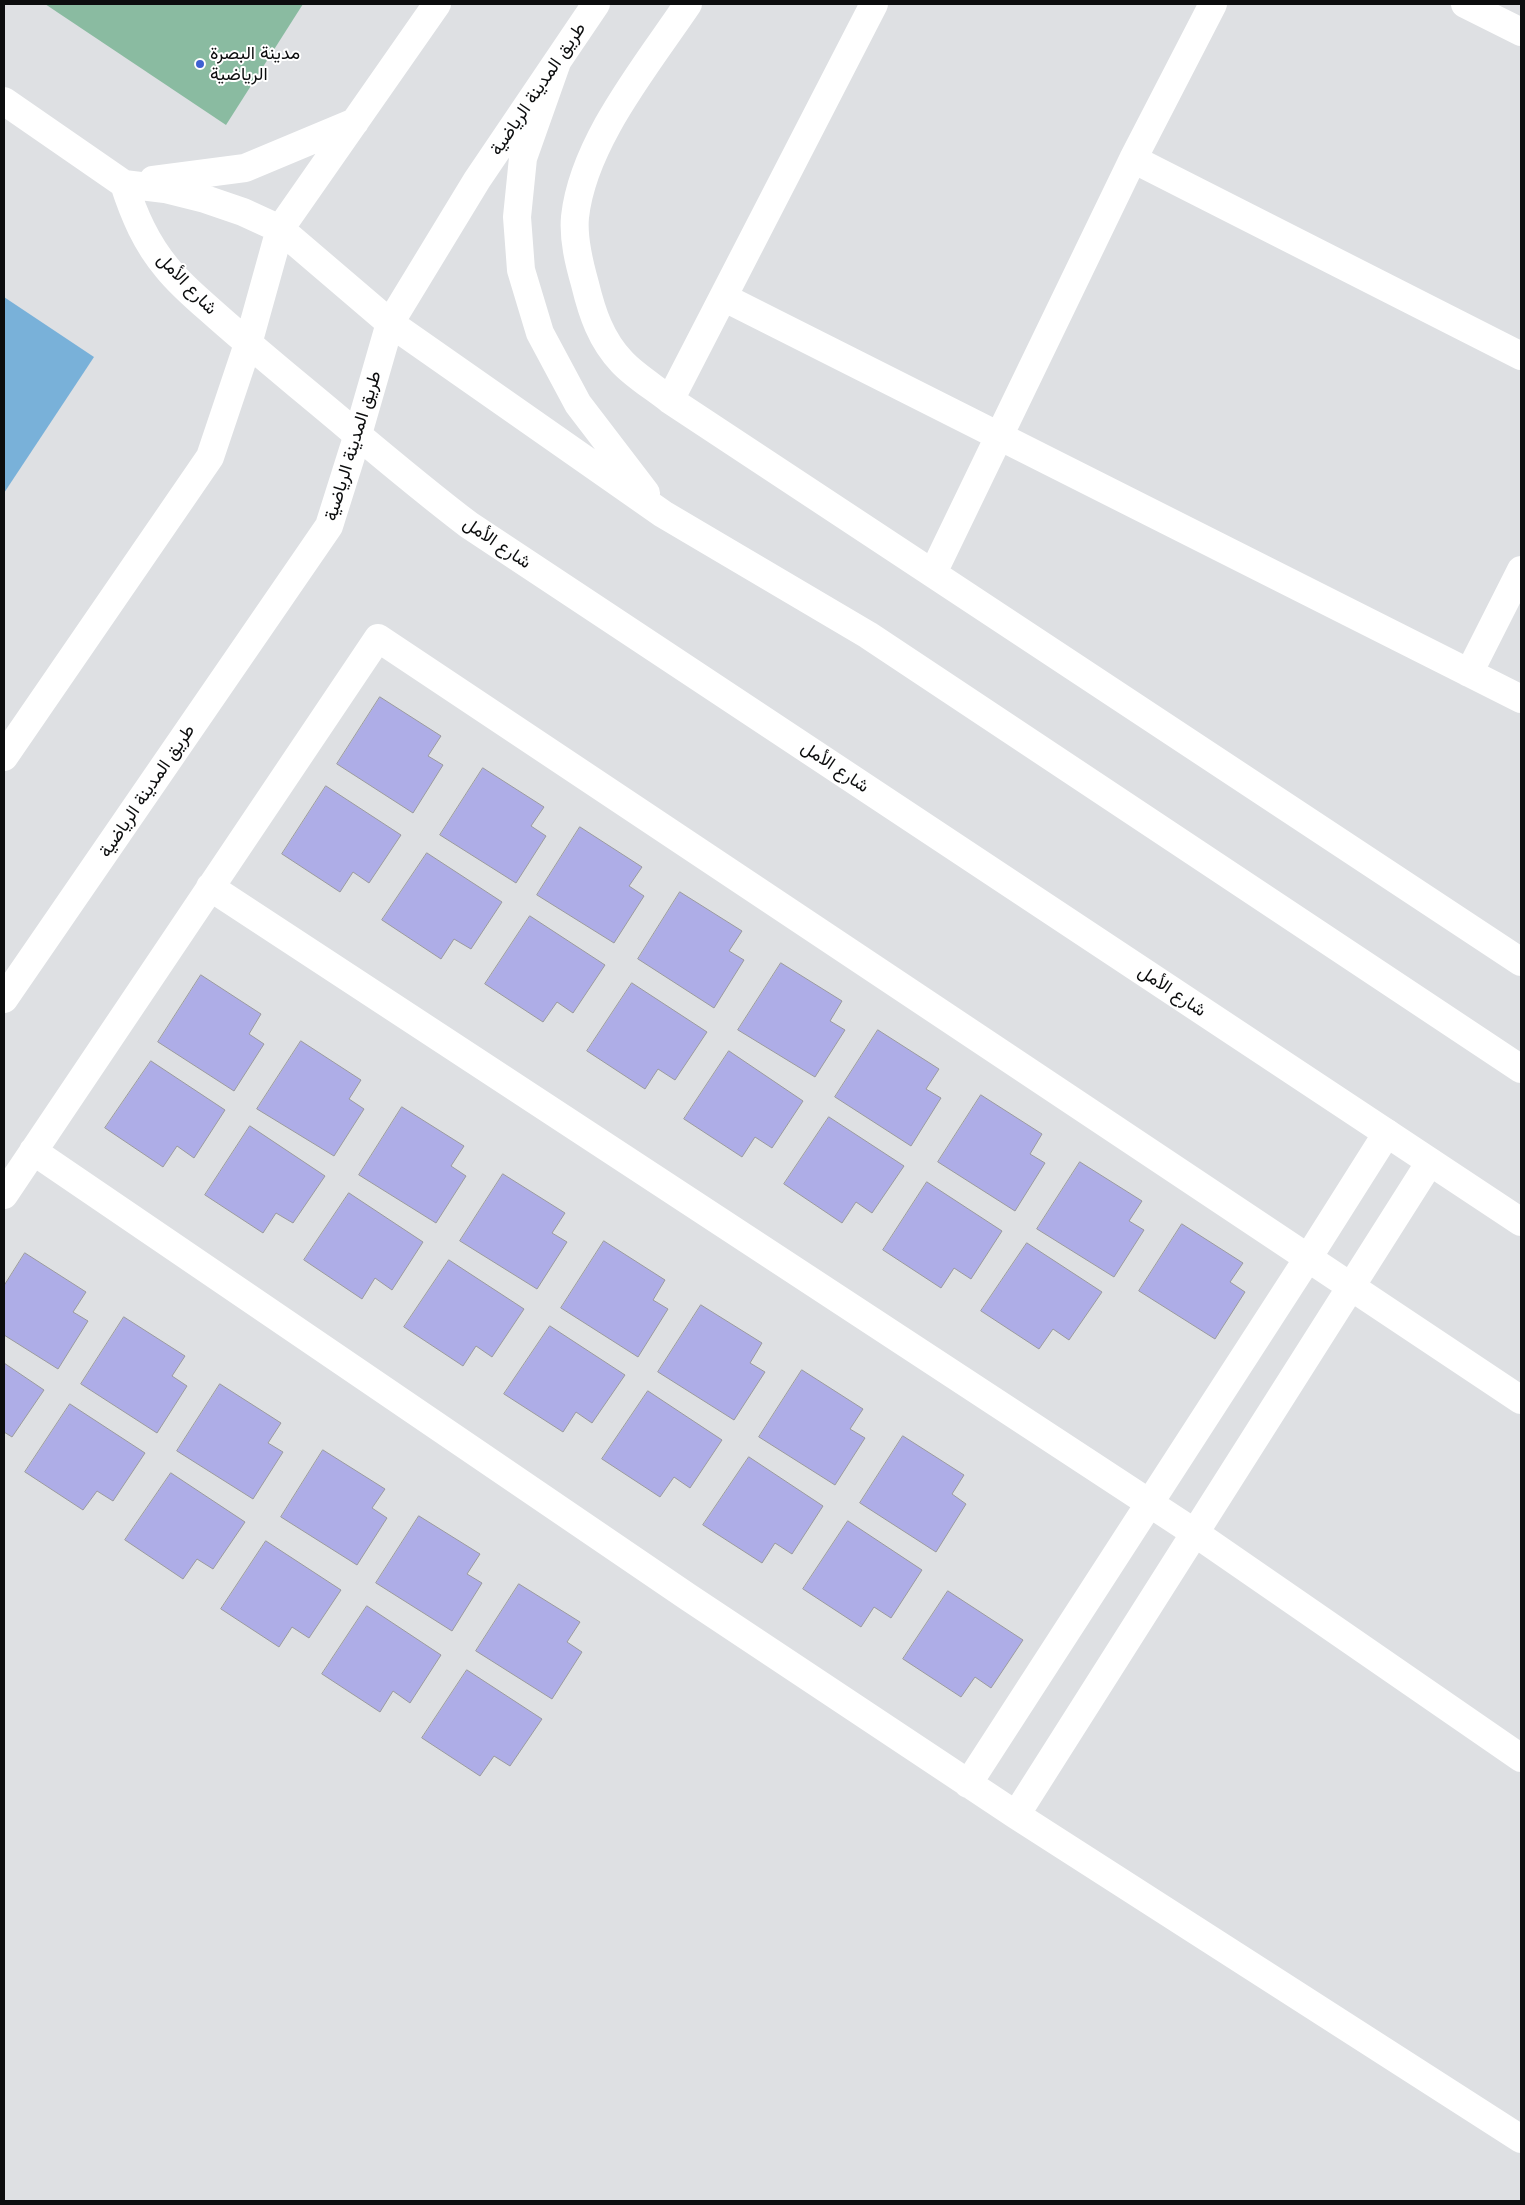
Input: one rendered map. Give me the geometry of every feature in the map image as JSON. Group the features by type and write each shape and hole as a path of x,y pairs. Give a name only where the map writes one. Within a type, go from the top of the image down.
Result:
{"street":[{"path":"4,757 210,457 248,344 280,229 437,4"},
{"name":"طريق المدينة الرياضية","path":"4,1000 329,526 390,323 478,180 596,4"},
{"path":"688,4 618,108 588,163 580,187 575,219 578,259 598,329 622,362 670,400 1521,962"},
{"path":"670,400 874,4"},
{"path":"933,573 1133,159 1213,4"},
{"path":"1465,4 1521,32"},
{"path":"557,62 524,158 516,217 521,270 540,333 578,404 662,514"},
{"path":"4,101 124,184 165,190 204,199 243,212 280,229 390,323 662,514 868,635 1521,1069"},
{"path":"124,184 245,168 354,122"},
{"path":"1133,159 1521,356"},
{"name":"شارع الأمل","path":"124,184 138,222 149,242 167,268 190,292 248,344 358,434 407,477 470,525 1521,1222"},
{"path":"723,297 1521,699"},
{"path":"1469,673 1521,570"},
{"path":"4,1195 378,638 1521,1400"},
{"path":"210,887 1195,1533 1521,1758"},
{"path":"968,1784 1308,1258 1386,1133"},
{"path":"33,1151 688,1597 1016,1816 1521,2139"},
{"path":"1016,1816 1430,1162"}],"green space":[{"name":"مدينة البصرة الرياضية","path":"45,4 303,4 226,125"}],"water":[{"path":"4,297 94,357 4,493"}],"building":[{"path":"380,697 441,736 428,756 443,765 413,813 337,764"},
{"path":"483,768 544,807 531,826 546,836 516,883 440,835"},
{"path":"326,786 401,835 369,883 353,872 340,892 282,854"},
{"path":"580,827 642,867 629,886 644,896 614,943 537,895"},
{"path":"427,853 502,902 471,949 454,939 441,959 382,920"},
{"path":"680,892 742,931 729,951 744,960 714,1008 638,959"},
{"path":"530,916 605,965 573,1013 557,1002 543,1022 485,984"},
{"path":"781,963 842,1001 830,1021 845,1030 815,1077 738,1030"},
{"path":"201,975 261,1014 249,1034 264,1044 234,1091 158,1042"},
{"path":"632,983 707,1032 675,1080 658,1069 645,1089 587,1051"},
{"path":"878,1030 939,1069 926,1089 941,1098 911,1146 835,1097"},
{"path":"301,1041 361,1080 349,1099 364,1109 334,1156 257,1109"},
{"path":"729,1051 803,1101 772,1148 755,1137 742,1157 684,1119"},
{"path":"151,1061 225,1110 194,1158 177,1146 163,1167 105,1128"},
{"path":"981,1095 1042,1134 1030,1154 1045,1163 1015,1211 938,1162"},
{"path":"402,1107 464,1146 451,1166 466,1176 436,1223 359,1175"},
{"path":"829,1117 904,1166 872,1213 856,1202 842,1223 784,1184"},
{"path":"250,1126 325,1176 293,1223 276,1213 263,1233 205,1195"},
{"path":"1080,1162 1142,1201 1129,1221 1144,1230 1114,1277 1037,1229"},
{"path":"503,1174 565,1213 552,1233 567,1242 537,1289 460,1241"},
{"path":"927,1182 1002,1231 971,1279 954,1268 941,1288 883,1250"},
{"path":"349,1193 423,1242 392,1290 375,1278 362,1299 304,1260"},
{"path":"1182,1224 1243,1263 1230,1282 1245,1292 1215,1339 1139,1291"},
{"path":"604,1241 665,1280 653,1300 668,1309 638,1357 561,1308"},
{"path":"1027,1243 1102,1292 1069,1340 1053,1329 1039,1349 981,1311"},
{"path":"25,1253 86,1292 73,1312 88,1321 58,1369 4,1335 4,1286"},
{"path":"449,1260 524,1309 492,1357 476,1346 463,1366 404,1327"},
{"path":"701,1305 762,1343 750,1363 765,1372 734,1420 658,1372"},
{"path":"124,1317 185,1356 172,1376 187,1386 157,1433 81,1384"},
{"path":"550,1326 625,1375 592,1423 576,1412 563,1432 504,1394"},
{"path":"4,1363 44,1390 12,1437 4,1432"},
{"path":"802,1370 863,1409 850,1429 865,1438 835,1485 759,1437"},
{"path":"220,1384 281,1423 268,1443 283,1452 253,1499 177,1451"},
{"path":"648,1391 722,1440 690,1488 674,1477 660,1497 602,1459"},
{"path":"70,1404 145,1453 113,1501 97,1491 83,1510 25,1472"},
{"path":"903,1436 964,1475 952,1494 966,1504 936,1552 860,1503"},
{"path":"323,1450 385,1489 372,1508 387,1518 357,1565 281,1517"},
{"path":"749,1457 823,1506 792,1554 775,1543 762,1563 703,1525"},
{"path":"171,1473 245,1522 213,1569 197,1559 183,1579 125,1540"},
{"path":"419,1516 480,1554 467,1574 482,1583 452,1631 376,1583"},
{"path":"848,1521 922,1570 891,1618 874,1607 861,1627 803,1589"},
{"path":"266,1541 341,1590 309,1638 292,1627 279,1647 221,1609"},
{"path":"519,1584 580,1622 567,1642 582,1652 552,1699 476,1651"},
{"path":"948,1591 1023,1640 991,1688 975,1677 961,1697 903,1659"},
{"path":"367,1606 441,1655 410,1703 393,1691 380,1712 322,1674"},
{"path":"467,1670 542,1719 510,1766 494,1756 480,1776 422,1738"}],"place":[{"name":"مدينة البصرة الرياضية","path":"200,64"}]}
